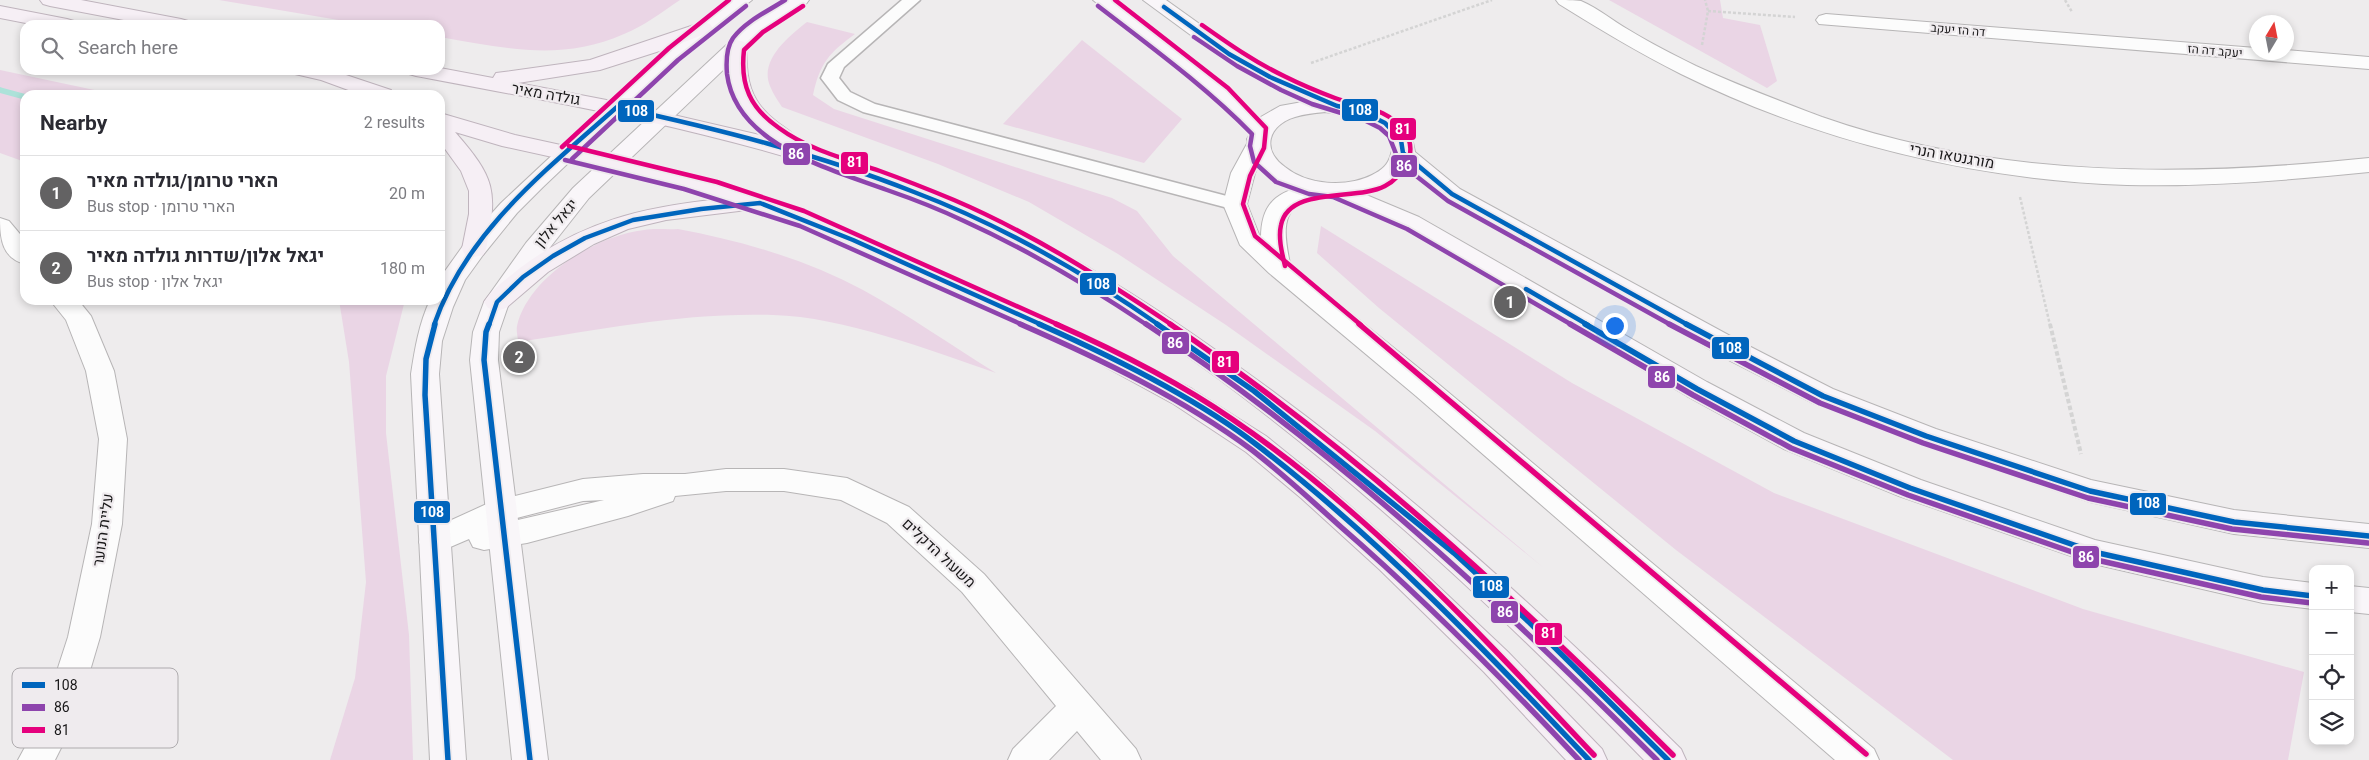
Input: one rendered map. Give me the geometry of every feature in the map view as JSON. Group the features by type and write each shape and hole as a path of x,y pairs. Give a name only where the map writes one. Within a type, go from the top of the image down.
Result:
{"main road":[{"path":"50,0 155,20"},
{"path":"0,12 41,20"},
{"path":"473,81 593,66 662,44 703,28"},
{"path":"737,46 735,76 745,104 773,131 812,155"},
{"path":"322,75 369,90"},
{"name":"גולדה מאיר","path":"442,75 661,116 812,155 958,210 1028,244 1104,288 1228,372 1299,425 1481,577 1585,676 1668,760"},
{"path":"445,122 510,141 611,163 760,203 852,240 1082,343 1182,396 1256,444 1319,497 1397,567 1496,662 1588,760"},
{"path":"445,134 464,156 477,180 482,202 474,249"},
{"path":"497,302 523,277 553,256 586,238 618,224 660,215 760,203"}],"street":[{"path":"445,296 453,278 474,249 509,208 703,28 742,0"},
{"name":"יגאל אלון","path":"530,760 484,360 486,332 497,302 535,249 581,193 758,26 799,0"},
{"path":"1103,0 1223,94 1259,139 1262,159 1280,176 1300,184 1329,189 1410,222 1696,388 1794,441 1910,488 2094,552 2263,590 2309,596"},
{"name":"מורגנטאו הנרי","path":"1566,0 1639,44 1742,96 1811,122 1884,143 2013,166 2092,176 2231,177 2369,165"},
{"path":"1158,4 1230,54 1270,78 1337,106"},
{"name":"דה הז יעקב","path":"1826,20 2090,41"},
{"name":"יעקב דה הז","path":"2090,41 2369,63"},
{"path":"1278,267 1272,237 1274,217 1292,197 1329,189 1358,188 1378,182 1398,166 1403,153 1401,140 1385,122 1358,110 1337,106 1314,106 1294,110 1270,121 1243,173 1235,204 1249,240 1278,267 1426,389 1861,760"},
{"path":"1403,153 1452,194 1735,351 1823,396 1926,436 2090,491 2234,522 2369,536"},
{"name":"עליית הנוער","path":"68,305 78,316 100,371 112,439 107,524 84,637 74,668"},
{"path":"441,305 429,341 425,374 448,760"},
{"name":"משעול הדקלים","path":"434,542 503,523 616,509 685,485 726,480 784,480 847,488 898,515 974,583 1123,760"},
{"path":"2354,600 2369,602"},
{"path":"1026,760 1078,706"},
{"name":"עליית הנוער","path":"36,760 43,748"}],"lane":[{"path":"912,0 836,64 830,78 844,96 869,108 1235,204"}],"path":[{"path":"1270,78 1492,0"},
{"path":"1694,72 1702,44 1708,11 1706,0"},
{"path":"1708,11 1826,20"},
{"path":"2013,166 2090,491"}],"shaded area":[{"path":"219,0 680,0 646,23 624,34 601,43 555,50 510,48 445,38 445,20 338,20"},
{"path":"1609,0 1720,0 1723,18 1760,25 1777,81 1767,88"},
{"path":"807,22 855,34 838,47 827,60 819,75 813,95 834,109 1112,198 1137,211 1173,256 1544,568 1375,431 1226,325 1118,254 1029,202 938,164 782,107 770,86 769,67 772,58 784,42"},
{"path":"1082,40 1182,119 1144,163 1003,124"},
{"path":"0,70 94,90 20,90 20,160 0,153"},
{"path":"1321,226 1572,383 1774,493 2083,609 2304,672 2288,760 1953,760 1676,550 1379,308 1317,253"},
{"path":"648,229 678,229 749,245 819,269 863,290 996,373 915,345 857,328 800,317 773,315 709,316 645,322 518,342 517,326 524,308 535,291 550,275 567,262 606,240 626,234"},
{"path":"340,305 404,305 386,376 386,433 409,635 413,760 330,760 355,678 366,582 349,362"}],"waterway":[{"path":"0,90 20,96"}],"transit line":[{"name":"81","path":"562,147 669,48 729,0"},
{"name":"86","path":"785,0 755,19 734,37 730,43 727,59 730,88 737,105 755,126 771,140 807,160 895,192 962,220 1001,239 1040,259 1096,292 1188,352 1261,404 1399,516 1530,635 1657,760"},
{"name":"81","path":"1115,0 1228,88 1266,128 1264,148 1250,176 1243,204 1255,236 1431,383 1866,754"},
{"name":"86","path":"572,159 678,60 746,6"},
{"name":"81","path":"803,6 763,32 744,50 743,73 746,91 762,113 778,128 816,149 934,192 1020,231 1125,294 1211,351 1293,412 1372,475 1449,542 1525,611 1673,755"},
{"name":"86","path":"1098,6 1178,67 1234,116 1252,134 1250,146 1254,162 1276,182 1309,194 1333,197 1407,229 1693,395 1791,448 1908,495 2092,559 2261,597 2309,603"},
{"name":"108","path":"1164,7 1229,54 1270,77 1337,106 1359,110 1385,123 1401,140 1403,153 1452,194 1735,351 1823,396 1926,436 2090,491 2234,522 2369,536"},
{"name":"81","path":"1202,25 1247,56 1283,76 1336,98 1374,109 1391,117 1409,139 1408,161 1399,177 1385,187 1350,195 1314,198 1298,203 1287,211 1283,217 1280,230 1285,266"},
{"name":"86","path":"1194,37 1237,66 1281,90 1312,104 1356,117 1380,128 1389,136 1401,163 1423,184 1448,201 1731,358 1820,403 1923,443 2088,498 2232,529 2368,543"},
{"name":"108","path":"445,297 459,271 480,240 505,211 532,183 617,107 703,126 789,149 915,192 1020,240 1113,293 1254,391 1454,553 1530,623 1668,760"},
{"name":"81","path":"569,146 717,182 804,211 878,242 1067,328 1169,379 1201,398 1262,440 1307,475 1393,551 1475,631 1594,755"},
{"name":"86","path":"565,160 684,189 800,226 1079,350 1178,402 1252,450 1385,565 1491,667 1579,760"},
{"name":"108","path":"530,760 484,360 486,332 497,302 523,277 553,256 585,238 633,220 701,209 760,203 853,240 1082,343 1182,396 1256,444 1312,490 1390,560 1496,662 1589,760"},
{"name":"108","path":"1526,289 1697,389 1794,441 1910,488 2094,552 2263,590 2309,596"},
{"name":"108","path":"441,305 427,350 425,386 448,760"}],"place":[{"name":"הארי טרומן/גולדה מאיר","path":"1510,302"},
{"name":"יגאל אלון/שדרות גולדה מאיר","path":"519,357"}]}
